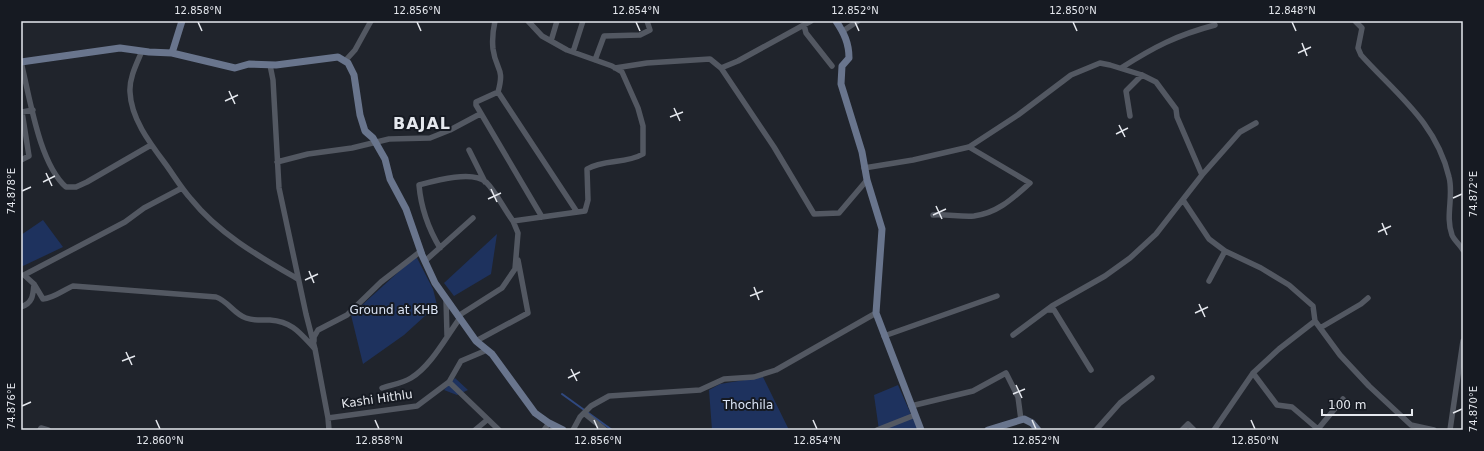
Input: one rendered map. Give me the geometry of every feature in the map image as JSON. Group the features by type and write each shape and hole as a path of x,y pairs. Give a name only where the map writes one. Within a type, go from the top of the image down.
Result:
{"street":[{"path":"172,53 182,21"},
{"path":"345,61 355,50 371,21"},
{"path":"495,21 493,49 502,76 498,92 577,212"},
{"path":"513,221 585,211 588,200 587,169 594,165 633,160 643,154 644,126 638,108 622,72 572,52 551,41 542,36 528,21"},
{"path":"551,41 557,21"},
{"path":"572,52 583,21"},
{"path":"595,60 604,36 640,35 650,30 647,21"},
{"path":"721,68 738,61 811,21"},
{"path":"836,21 843,31 849,47 849,58 842,66 841,84 862,152 867,180 882,229 876,313 921,430"},
{"path":"843,31 858,21"},
{"path":"1356,21 1362,28 1358,48 1361,55 1394,87 1416,112 1434,138 1450,179 1449,223 1453,237 1463,250"},
{"path":"804,24 806,33 832,66"},
{"path":"1121,68 1158,45 1186,33 1215,25"},
{"path":"151,145 87,182 76,187 66,187 58,180 47,161 21,62 120,48 172,53 235,68 249,64 270,65 338,57 348,63 354,75 360,115 365,131 374,141 385,159 390,179 406,209 425,262 435,283 476,341 492,354 535,413 549,423 563,430"},
{"path":"142,51 136,63 130,91 137,120 151,145 182,188 201,210 237,242 298,279"},
{"path":"615,68 647,63 710,59 721,68 774,147 814,214 839,213 867,180"},
{"path":"864,168 913,160 969,147 1018,115 1071,75 1100,63 1142,75 1156,82 1176,109 1177,117 1202,175"},
{"path":"270,65 273,80 279,188 298,279 315,349 328,418 328,430"},
{"path":"1130,116 1126,91 1142,75"},
{"path":"498,92 476,102 480,114 542,217"},
{"path":"21,160 29,156 22,112 33,110"},
{"path":"277,162 308,154 352,148 374,141 430,138 450,130 480,114"},
{"path":"1013,335 1047,310 1105,276 1130,258 1156,234 1202,175 1240,132 1256,123"},
{"path":"933,215 973,216 990,212 1005,205 1030,183 969,147"},
{"path":"382,388 410,378 421,371 431,360 459,317 502,288 515,269 518,233 513,221 485,182 469,150"},
{"path":"440,248 432,235 421,204 419,185 444,178 474,178 485,182"},
{"path":"182,188 144,208 126,222 22,274 34,284 43,299 53,297 64,289 73,286 216,297 223,300 237,313 246,318 286,322 296,329 315,349"},
{"path":"1183,200 1209,239 1225,251 1261,268 1289,285 1313,306 1315,321 1340,355 1364,381 1410,425 1434,430"},
{"path":"425,262 473,218"},
{"path":"315,349 314,337 318,330 347,315 381,282 421,251"},
{"path":"1210,281 1225,251"},
{"path":"476,341 528,313 516,252"},
{"path":"21,307 31,301 34,284"},
{"path":"884,336 997,296"},
{"path":"1320,328 1361,304 1368,298"},
{"path":"446,299 447,336"},
{"path":"1047,310 1054,310 1091,370"},
{"path":"573,430 586,411 609,396 700,390 724,379 754,377 776,370 876,313"},
{"path":"1214,430 1253,373 1279,349 1315,321"},
{"path":"296,329 311,335"},
{"path":"1450,430 1463,341"},
{"path":"487,350 461,361 449,382 499,430"},
{"path":"911,406 973,391 1006,373 1018,397 1021,420"},
{"path":"1253,373 1277,405 1292,407 1318,430 1344,399"},
{"path":"1096,430 1120,403 1152,378"},
{"name":"Kashi Hithlu","path":"328,418 418,406 449,382"},
{"path":"586,411 605,430"},
{"path":"877,430 915,415"},
{"path":"475,430 487,420"},
{"path":"988,430 1021,420 1032,423 1038,430"},
{"path":"544,430 549,423"},
{"path":"1182,430 1188,424 1194,430"},
{"path":"40,430 41,428 48,430"}],"green space":[{"path":"43,220 63,247 23,266 21,264 21,235"},
{"path":"497,234 491,274 454,296 444,283"},
{"name":"Ground at KHB","path":"416,256 433,289 437,305 404,335 363,364 351,315"},
{"name":"Thochila","path":"763,377 789,430 712,430 709,390 720,384"},
{"path":"455,378 468,390 457,395 444,390"},
{"path":"898,385 918,430 879,430 874,395"}],"waterway":[{"path":"562,394 612,430"}],"district":[{"name":"BAJAL","path":"422,123"}]}
